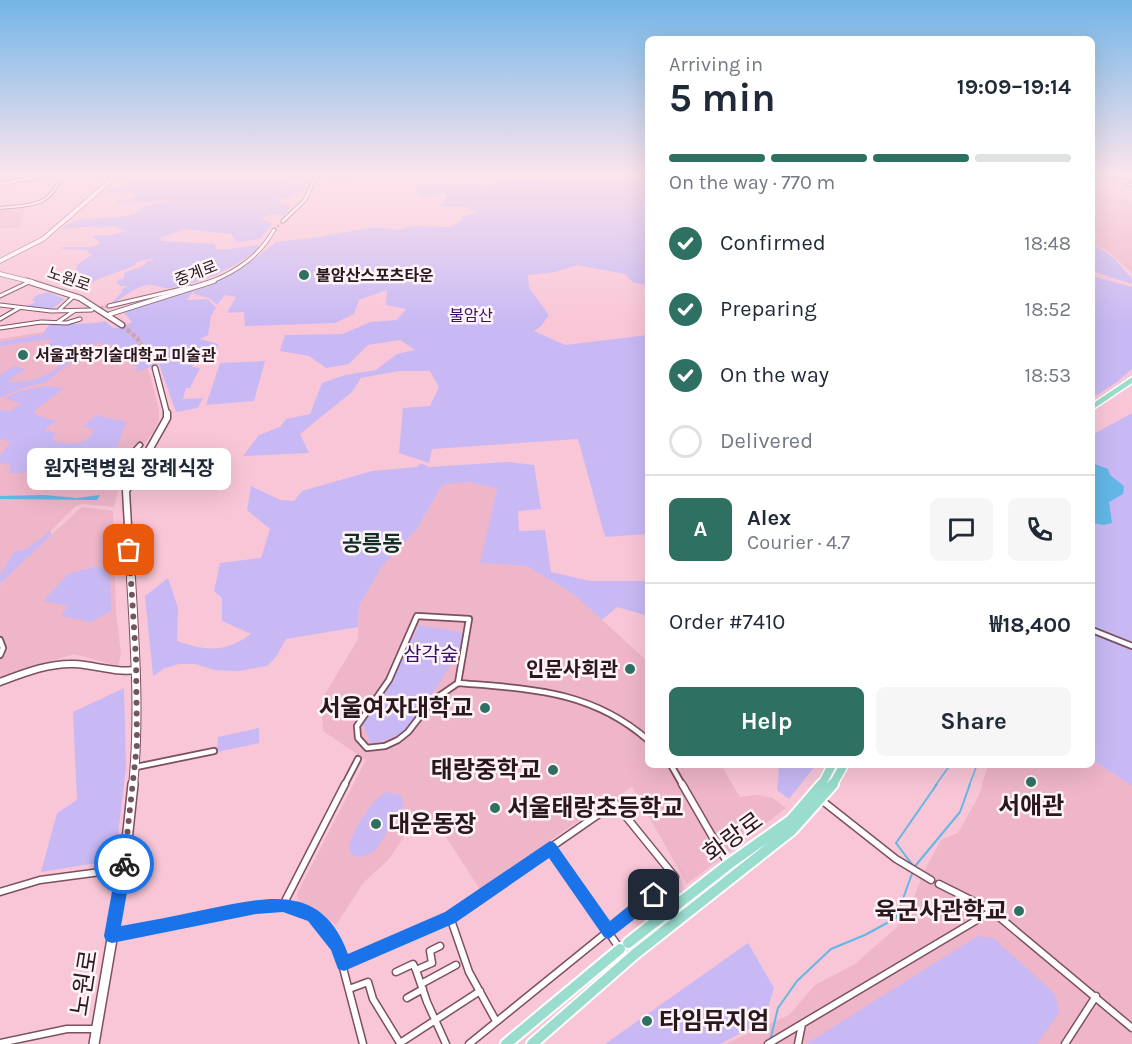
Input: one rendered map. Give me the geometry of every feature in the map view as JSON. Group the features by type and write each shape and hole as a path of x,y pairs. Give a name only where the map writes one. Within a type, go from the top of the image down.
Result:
{"main road":[{"path":"0,261 43,239 60,225"},
{"name":"노원로","path":"0,274 75,295 110,314 122,325"},
{"name":"노원로","path":"94,1044 124,869 136,767 136,670 126,491 167,418 166,405 155,368"},
{"path":"1095,405 1132,380"},
{"path":"1095,410 1132,386"},
{"name":"화랑로","path":"531,1044 634,954 792,830 817,798 831,768"},
{"name":"화랑로","path":"506,1044 624,946 834,785 842,768"}],"street":[{"name":"중계로","path":"110,314 194,287 245,265 261,251 274,230"},
{"path":"0,296 29,282"},
{"name":"노원로","path":"109,306 194,287"},
{"path":"59,309 75,295"},
{"path":"0,305 51,311 59,309 92,310"},
{"path":"0,319 20,308"},
{"path":"42,322 51,311"},
{"path":"58,322 75,311"},
{"path":"0,328 80,319"},
{"path":"107,485 108,480 131,458 140,445"},
{"path":"458,683 469,620 417,616 389,680 357,726 356,733 359,741 367,748 382,748 405,738 432,699 444,689 458,683 554,692 609,711 645,737"},
{"path":"1095,631 1132,646"},
{"path":"0,640 3,648 0,655"},
{"path":"0,682 50,666 68,664 119,673 136,670"},
{"path":"136,767 214,751"},
{"path":"283,905 358,759"},
{"path":"673,768 734,875"},
{"path":"817,798 896,859 930,879"},
{"path":"344,964 450,917 615,803 675,877 469,1044"},
{"path":"550,848 609,931 624,946"},
{"path":"0,892 40,880 124,869"},
{"path":"939,884 992,910 1132,1028"},
{"path":"112,936 256,906 283,905 313,915 337,945 344,964 363,1044"},
{"path":"768,1044 992,910"},
{"path":"450,917 469,972 496,1021"},
{"path":"416,970 432,963 430,951 441,946"},
{"path":"396,972 413,964 446,1044"},
{"path":"407,998 456,965"},
{"path":"350,989 368,982 373,999 398,1042 405,1042 480,991"},
{"path":"1065,1044 1096,996"},
{"path":"798,1044 802,1023"},
{"path":"0,1043 68,1029 96,1029"}],"shaded area":[{"path":"0,225 21,225 20,227 0,229"},
{"path":"1095,225 1132,225 1132,273 1107,250 1095,245"},
{"path":"67,328 87,328 144,360 159,410 159,419 155,430 115,480 114,485 118,490 114,507 82,504 76,506 0,581 0,339"},
{"name":"서울여자대학교","path":"468,482 497,489 481,563 527,566 575,595 645,659 645,768 723,768 740,797 757,795 773,798 786,808 687,884 632,787 562,832 481,891 434,818 404,837 388,860 363,883 336,925 299,903 297,894 366,760 323,731 321,701 358,639 359,606 387,558 417,529 442,485"},
{"path":"82,507 113,511 116,613 121,654 118,666 74,654 0,678 0,585 21,562"},
{"name":"육군사관학교","path":"1095,762 1132,786 1132,1044 725,1044 789,1015 815,985 855,964 897,927 941,840 958,833 979,795 987,768 1095,768"}],"green space":[{"path":"69,225 271,225 260,239 237,242 231,234 184,229 160,238 162,241 215,244 216,249 258,245 260,248 250,256 207,278 171,288 143,286 115,303 112,302 122,292 121,290 128,286 120,286 116,282 125,277 124,273 142,266 153,258 136,262 135,265 100,278 83,290 65,285 71,281 88,278 75,276 77,265 93,254 86,253 89,250 62,249 62,247 91,247 101,244 93,237 95,235 112,235 127,231 113,226 62,229"},
{"name":"불암산","path":"454,225 645,225 645,285 634,283 625,274 577,265 555,272 528,275 529,288 549,315 534,331 565,345 645,335 645,534 605,537 578,439 432,449 429,463 399,453 403,408 430,406 439,387 430,371 399,371 361,378 352,392 300,434 309,453 243,456 259,435 280,427 286,419 310,414 322,383 345,375 376,370 397,354 415,350 400,340 368,345 349,364 326,368 309,356 280,351 285,335 342,334 371,322 397,320 406,309 386,305 387,290 359,300 354,314 335,323 245,326 244,312 227,313 236,297 225,295 217,305 209,298 193,294 198,287 224,278 247,265 276,242 374,227 399,230 414,226 450,227"},
{"path":"1095,246 1113,257 1132,279 1132,284 1095,272"},
{"path":"1095,277 1132,287 1132,369 1095,396"},
{"path":"195,289 187,300 208,299 216,308 211,316 208,335 200,339 218,344 216,352 202,356 192,367 200,368 190,388 186,388 183,399 203,398 198,408 176,412 159,364 136,372 138,367 112,355 115,346 97,343 89,346 79,344 73,349 81,353 46,382 22,388 0,398 0,375 14,366 25,369 7,382 28,381 47,375 59,367 57,359 59,354 47,345 53,341 49,339 0,346 0,342 43,334 48,327 56,323 105,321 113,328 122,327 132,322 124,313"},
{"path":"48,292 65,299 52,309 22,307 34,303 35,301 31,301 37,295"},
{"path":"265,361 254,401 206,405 220,363"},
{"path":"47,386 64,388 34,411 36,415 56,421 44,430 56,433 52,439 63,443 76,443 88,439 93,429 83,427 96,415 126,422 112,461 66,464 61,472 10,473 10,465 0,463 0,456 11,442 0,439 0,410 10,411 21,403 4,399 20,391"},
{"path":"1132,413 1132,786 1095,762 1095,433"},
{"path":"507,462 534,465 541,509 518,511 519,531 545,530 551,572 590,581 645,581 645,615 617,607 602,620 575,595 527,566 480,563 497,489 469,482 442,485 417,529 383,565 359,606 358,627 286,639 276,657 267,666 239,671 214,670 195,664 179,664 165,668 153,676 145,596 168,578 178,608 177,641 197,647 215,648 233,645 251,634 222,621 222,598 214,591 220,563 261,558 270,529 247,510 251,486 280,500 294,501 302,491 372,471 417,467 421,463 429,467"},
{"path":"51,531 51,535 0,584 0,575 14,552 26,549"},
{"path":"94,567 110,567 111,611 91,622 61,616 68,606 43,601 68,574"},
{"name":"삼각숲","path":"419,625 471,634 407,732 371,745 362,722 384,696"},
{"path":"124,688 126,768 115,860 41,872 57,813 77,800 73,712"},
{"path":"259,728 259,743 217,752 218,737"},
{"path":"778,768 814,768 789,799 777,790"},
{"name":"대운동장","path":"386,792 400,795 403,807 375,851 362,857 352,855 349,850 350,843 357,827 368,809"},
{"path":"978,936 993,938 1056,997 1059,1013 1037,1044 806,1044"},
{"path":"748,943 774,988 764,1021 720,1044 605,1044"}],"water":[{"path":"1095,464 1108,469 1110,475 1124,486 1123,494 1109,502 1112,523 1095,524"},
{"path":"44,495 77,498 100,495 97,500 0,499 0,496"}],"waterway":[{"path":"935,786 948,768"},
{"path":"969,786 976,768"},
{"path":"914,867 896,843 937,784"},
{"path":"916,865 960,812 970,784"},
{"path":"770,1041 778,1008 797,981 831,949 865,935 896,918 913,871"}],"tunnel":[{"path":"274,230 279,225"},
{"path":"96,309 109,306"},
{"path":"122,325 137,338 155,368"}],"way so far":[{"path":"124,864 137,744 136,659 129,550"}],"place":[{"name":"불암산스포츠타운","path":"304,275"},
{"name":"서울과학기술대학교 미술관","path":"23,355"},
{"name":"원자력병원 장례식장","path":"129,550"},
{"name":"인문사회관","path":"630,669"},
{"name":"서울여자대학교","path":"485,708"},
{"name":"태랑중학교","path":"553,770"},
{"name":"서애관","path":"1031,782"},
{"name":"서울태랑초등학교","path":"495,808"},
{"name":"대운동장","path":"376,824"},
{"name":"육군사관학교","path":"1019,911"},
{"name":"타임뮤지엄","path":"647,1021"}],"district":[{"name":"공릉동","path":"372,544"}],"route":[{"path":"124,864 112,936 256,906 283,905 313,915 337,945 344,964 450,917 550,848 609,931 654,895"}]}
